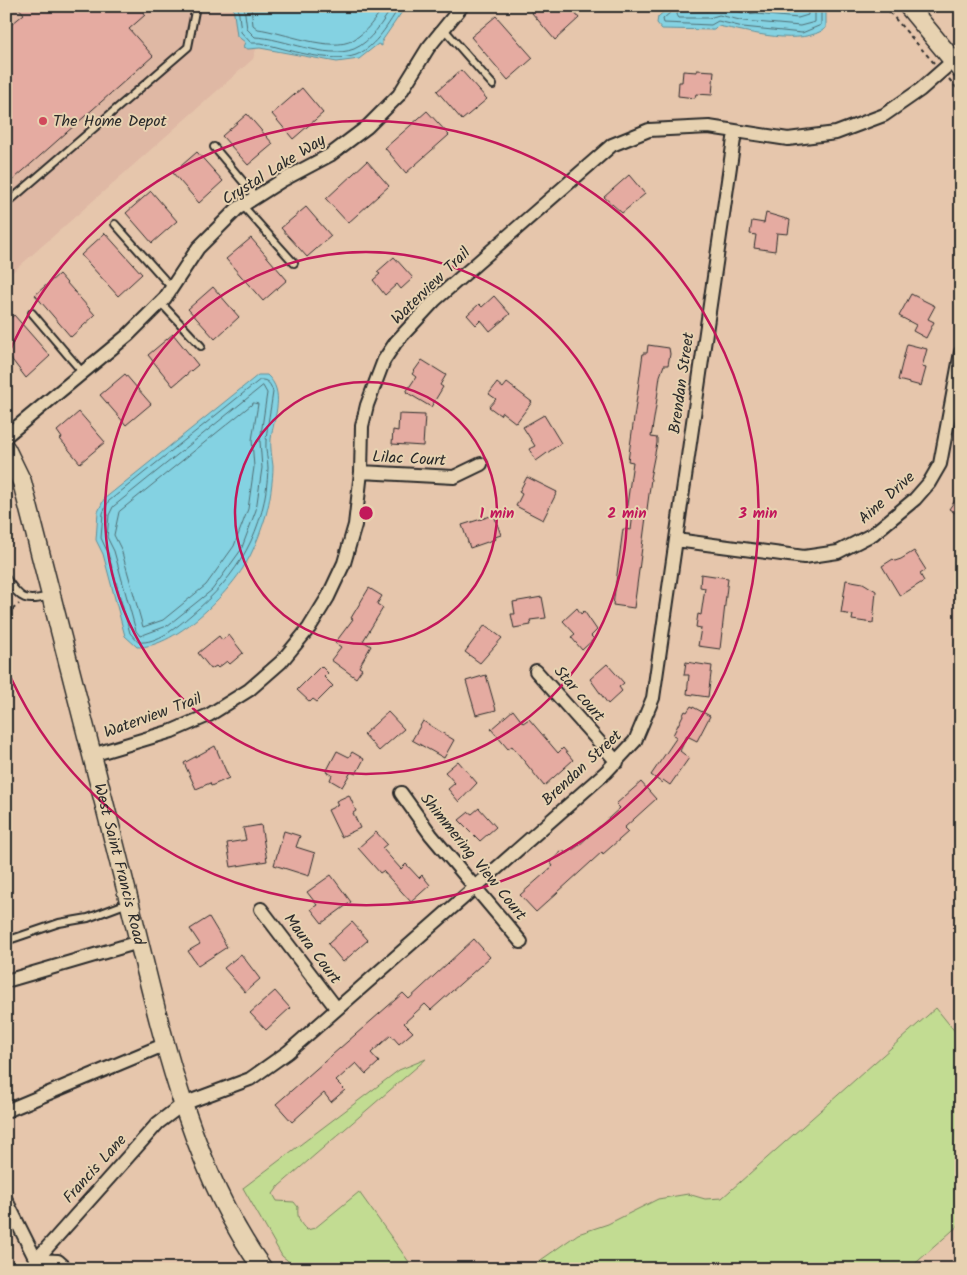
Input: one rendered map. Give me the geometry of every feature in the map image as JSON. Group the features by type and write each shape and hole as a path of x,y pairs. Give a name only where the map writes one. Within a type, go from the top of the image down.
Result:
{"street":[{"name":"Crystal Lake Way","path":"6,436 128,335 172,288 198,248 242,206 330,155 367,126 399,95 443,28 462,6"},
{"path":"908,6 952,67"},
{"name":"Waterview Trail","path":"92,755 172,731 209,715 249,690 281,662 309,628 328,597 344,563 355,525 361,472 362,426 377,375 396,342 435,300 612,145 649,130 709,127 788,139 836,133 884,115 952,67"},
{"name":"Brendan Street","path":"183,1104 250,1079 288,1052 617,762 635,741 653,698 735,132"},
{"name":"Aine Drive","path":"676,540 804,557 838,552 864,540 889,523 915,499 929,483 940,464 959,375 961,352"},
{"name":"West Saint Francis Road","path":"9,461 22,482 139,942 183,1104 222,1201 263,1269"},
{"name":"Lilac Court","path":"361,472 454,478 481,464"},
{"name":"Star court","path":"536,670 617,762"},
{"name":"Shimmering View Court","path":"401,793 431,835 521,942"},
{"name":"Maura Court","path":"261,909 338,1008"},
{"path":"6,981 139,942"},
{"path":"6,1111 166,1044"},
{"name":"Francis Lane","path":"34,1265 158,1123 183,1104"},
{"path":"7,1205 34,1265 58,1261 67,1269"}],"lane":[{"path":"6,204 188,47 196,6"},
{"path":"443,28 493,85"},
{"path":"214,147 256,197"},
{"path":"242,206 294,264"},
{"path":"115,224 172,288"},
{"path":"160,302 201,346"},
{"path":"32,313 82,373"},
{"path":"6,578 24,599 31,601 52,596"},
{"path":"6,942 60,923 88,918 129,902"}],"path":[{"path":"884,6 952,67 961,93"},
{"path":"6,615 24,599"}],"shaded area":[{"path":"6,6 270,6 253,59 6,278"}],"green space":[{"path":"936,1008 961,1039 961,1223 909,1269 528,1269 578,1234 608,1224 658,1199 688,1194 705,1199 722,1198"},
{"path":"426,1059 279,1186 273,1194 277,1201 294,1202 298,1207 299,1220 307,1230 315,1228 359,1192 414,1269 298,1269 282,1256 243,1188 399,1070"}],"water":[{"path":"233,6 406,6 382,41 382,46 378,44 359,59 337,62 260,48 248,49 243,47 245,42 237,36"},
{"path":"670,6 826,6 826,28 816,34 803,37 759,34 718,26 714,30 662,29 657,23 658,17"},
{"path":"258,375 267,375 273,382 276,389 277,405 271,442 273,466 269,503 251,554 232,583 203,614 169,638 153,645 137,647 125,636 103,554 96,540 98,512 104,499"}],"building":[{"name":"The Home Depot","path":"17,6 150,6 143,12 145,15 129,29 153,56 6,186 6,29 24,14"},
{"path":"526,6 569,6 579,18 555,40"},
{"path":"496,16 533,58 508,80 471,37"},
{"path":"461,70 487,99 462,120 437,91"},
{"path":"697,70 714,71 712,95 696,94 695,98 678,96 679,82 682,82 683,71 697,72"},
{"path":"302,88 323,113 293,139 272,114"},
{"path":"427,111 449,135 406,173 385,148"},
{"path":"247,114 273,144 248,165 222,136"},
{"path":"197,152 223,181 199,203 173,173"},
{"path":"367,161 389,186 348,223 326,199"},
{"path":"629,175 645,194 622,213 604,197"},
{"path":"151,191 177,221 152,243 126,213"},
{"path":"306,207 331,236 307,257 281,228"},
{"path":"766,213 790,220 788,234 777,233 775,251 754,248 756,235 750,234 752,221 764,223"},
{"path":"105,233 142,274 118,296 81,255"},
{"path":"251,238 287,280 263,301 226,259"},
{"path":"394,257 413,278 401,289 397,284 385,295 373,280 380,274 377,272"},
{"path":"59,274 95,315 71,337 35,295"},
{"path":"213,287 239,317 215,339 188,309"},
{"path":"911,294 935,306 928,319 934,322 926,338 913,331 916,325 899,316"},
{"path":"494,296 510,314 490,331 481,320 476,325 467,315 479,304 482,307"},
{"path":"14,315 50,356 26,378 6,352 6,322"},
{"path":"173,334 198,365 173,386 148,355"},
{"path":"907,344 927,349 922,367 926,368 921,386 898,380"},
{"path":"648,345 669,348 670,354 668,365 664,365 660,376 651,437 657,438 657,443 650,478 634,608 613,605 623,529 631,530 633,513 626,512 633,462 628,461 643,353 647,353"},
{"path":"422,360 446,375 440,385 443,387 431,407 406,392 416,377 412,374"},
{"path":"125,374 151,404 126,425 100,395"},
{"path":"497,383 503,388 507,383 532,402 516,423 502,412 500,415 489,407 496,399 489,394"},
{"path":"79,412 105,442 80,463 60,439 62,438 57,431"},
{"path":"399,414 425,415 423,446 392,444 393,430 398,431"},
{"path":"544,415 561,443 536,461 529,449 535,446 523,427"},
{"path":"527,477 557,492 543,520 516,506 522,494 519,492"},
{"path":"961,492 961,517 949,509"},
{"path":"494,515 501,535 495,537 496,539 470,548 462,525"},
{"path":"914,551 926,570 920,574 924,581 900,596 882,566 893,559 895,561 901,559"},
{"path":"701,574 728,578 720,649 698,646 701,628 696,627 698,614 701,615 705,588 700,587"},
{"path":"846,580 863,583 876,591 873,623 852,620 853,615 841,613"},
{"path":"369,588 382,596 377,604 383,608 363,641 371,646 359,667 362,669 356,678 331,660 341,647 335,643 353,619 351,618"},
{"path":"542,597 546,618 530,620 531,625 514,628 511,614 515,614 513,602"},
{"path":"577,608 581,614 584,611 597,630 591,636 594,639 582,650 571,637 575,634 563,621"},
{"path":"485,625 502,638 480,663 465,652"},
{"path":"229,635 243,653 230,664 227,661 218,668 216,666 211,669 198,653 219,636 222,640"},
{"path":"686,662 712,666 708,697 687,694 689,675 684,675"},
{"path":"607,664 624,683 619,687 622,691 608,704 590,679"},
{"path":"321,666 328,673 324,677 333,686 317,702 313,699 310,702 297,690"},
{"path":"486,675 496,710 476,715 466,681"},
{"path":"691,706 710,716 697,741 687,736 680,751 689,758 670,785 663,780 662,783 651,775 677,737 673,735 685,711 687,712"},
{"path":"513,710 523,723 529,719 558,753 563,748 573,760 544,786 512,746 508,749 491,729"},
{"path":"388,712 404,729 379,751 364,734"},
{"path":"423,721 454,740 444,758 412,740"},
{"path":"215,746 229,778 211,786 210,783 196,789 184,763"},
{"path":"337,751 349,757 352,752 364,759 356,774 351,772 342,787 330,780 332,775 326,772"},
{"path":"458,761 477,783 459,802 448,789 455,783 445,772"},
{"path":"641,782 656,799 624,828 628,832 603,854 602,852 536,912 520,895 553,866 550,862 563,850 566,854 578,846 620,808 616,804"},
{"path":"349,795 356,811 353,813 360,828 341,837 328,810 338,805 336,801"},
{"path":"479,808 496,827 480,841 459,820 469,812 472,814"},
{"path":"261,825 267,861 231,867 227,843 246,840 243,828"},
{"path":"284,831 300,836 296,847 315,853 309,876 274,865"},
{"path":"376,832 387,844 382,848 401,869 406,864 419,878 422,875 430,885 411,902 383,871 380,873 358,848"},
{"path":"331,875 351,902 322,923 311,909 317,905 307,892"},
{"path":"209,917 227,947 198,966 188,951 200,944 190,929"},
{"path":"352,922 368,940 343,962 328,944"},
{"path":"474,939 490,957 431,1010 425,1004 404,1023 413,1032 399,1044 391,1035 371,1053 379,1062 366,1074 356,1063 336,1081 345,1090 331,1102 324,1093 292,1122 276,1104 403,993 409,999"},
{"path":"241,954 260,979 245,992 224,968"},
{"path":"275,991 290,1008 266,1030 250,1013"}],"place":[{"name":"The Home Depot","path":"43,121"}]}
